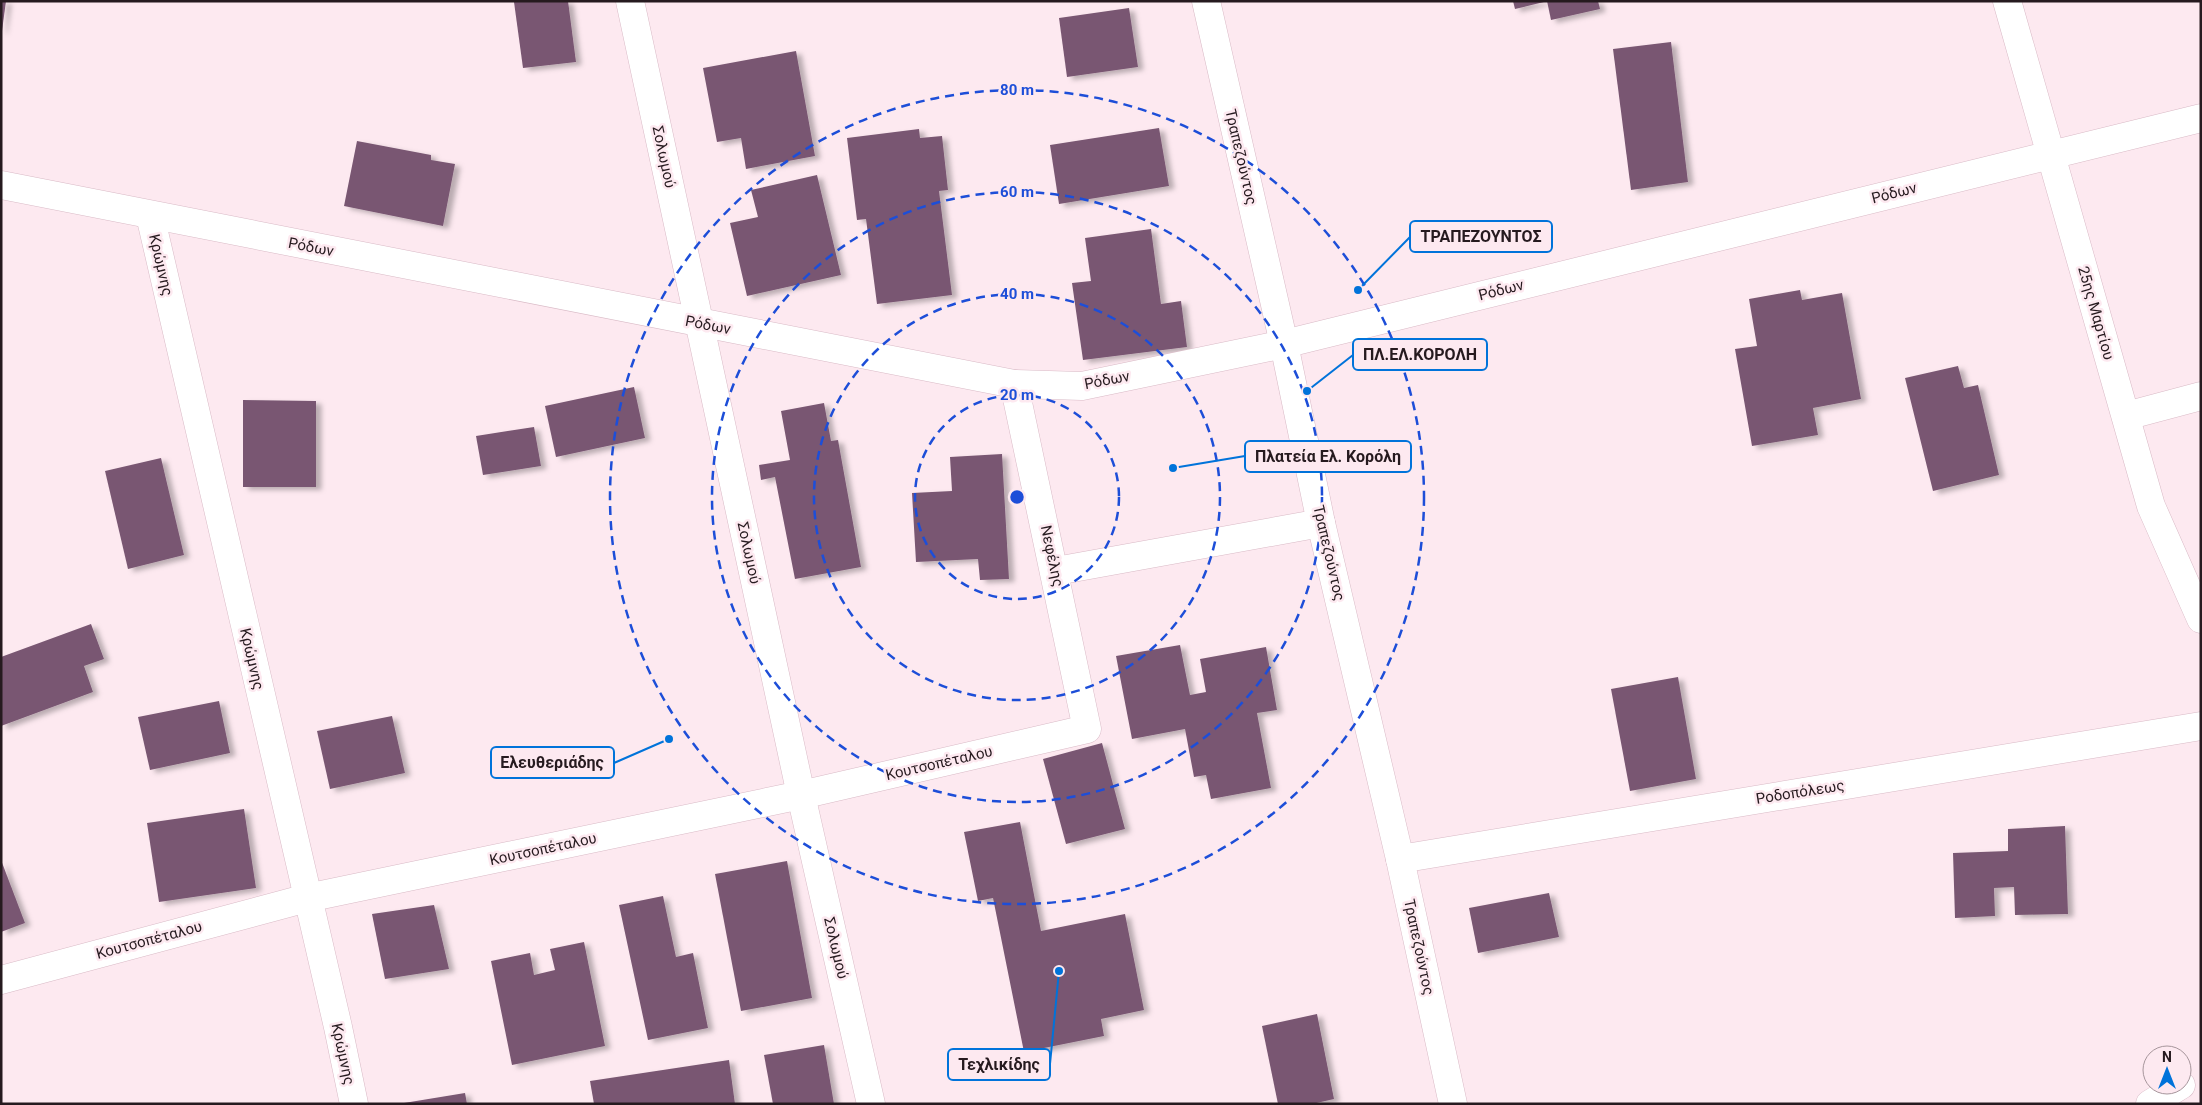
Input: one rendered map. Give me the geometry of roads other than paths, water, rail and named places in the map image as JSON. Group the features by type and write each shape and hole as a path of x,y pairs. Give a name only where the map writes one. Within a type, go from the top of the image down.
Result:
{"street":[{"name":"Σολωμού","path":"630,1 801,795 871,1104"},
{"name":"Τραπεζούντος","path":"1206,1 1284,344 1322,523 1400,859 1453,1104"},
{"name":"25ης Μαρτίου","path":"2007,1 2157,523 2201,619"},
{"name":"Ρόδων","path":"1,185 1014,384 1082,386 1284,344 2201,118"},
{"name":"Κρώμνης","path":"150,215 306,898 338,1027 354,1104"},
{"name":"Νεφέλης","path":"1014,384 1056,571 1088,729"},
{"path":"2126,416 2201,396"},
{"path":"1056,571 1322,523"},
{"name":"Ροδοπόλεως","path":"1400,859 2201,726"},
{"name":"Κουτσοπέταλου","path":"1,980 306,898 801,795 1088,729"},
{"path":"2150,1104 2166,1095"}],"place":[{"name":"ΤΡΑΠΕΖΟΥΝΤΟΣ","path":"1358,290"},
{"name":"ΠΛ.ΕΛ.ΚΟΡΟΛΗ","path":"1307,391"},
{"name":"Πλατεία Ελ. Κορόλη","path":"1173,468"},
{"name":"Ελευθεριάδης","path":"669,739"},
{"name":"Τεχλικίδης","path":"1059,971"}]}
